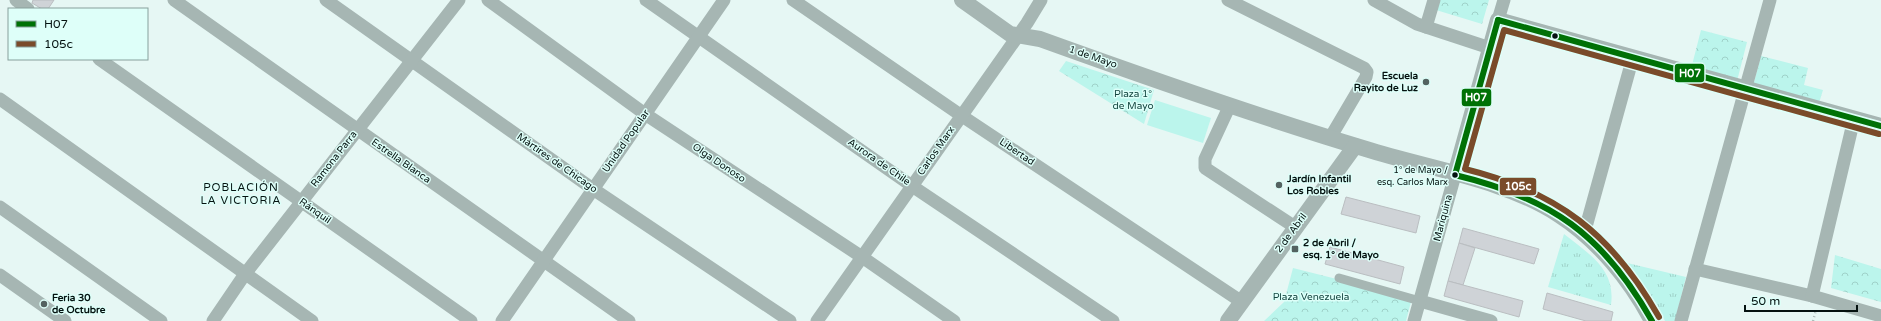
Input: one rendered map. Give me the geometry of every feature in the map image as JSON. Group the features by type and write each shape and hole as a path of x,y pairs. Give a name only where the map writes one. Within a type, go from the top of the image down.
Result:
{"street":[{"path":"16,0 27,8"},
{"name":"Estrella Blanca","path":"174,0 629,321"},
{"name":"Mártires de Chicago","path":"326,0 593,188 790,321"},
{"name":"Ramona Parra","path":"213,321 246,274 459,0"},
{"name":"Olga Donoso","path":"488,0 645,114 862,257 954,321"},
{"name":"Aurora de Chile","path":"646,0 912,186 1113,321"},
{"name":"Unidad Popular","path":"502,321 724,0"},
{"name":"Libertad","path":"792,0 962,116 1242,302"},
{"name":"1 de Mayo","path":"962,0 1001,30 1018,36 1040,39 1330,138 1494,185 1529,198 1560,215 1599,248 1627,282 1652,321"},
{"name":"Carlos Marx","path":"817,321 1018,36 1041,0"},
{"path":"1228,0 1364,68 1367,72 1366,77 1330,138"},
{"path":"1374,0 1411,21 1490,48"},
{"path":"1426,27 1434,0"},
{"name":"Mariquina","path":"1414,321 1504,0"},
{"path":"1681,321 1770,0"},
{"path":"1498,20 1881,126"},
{"path":"1584,234 1633,57"},
{"name":"Ránquil","path":"100,60 471,321"},
{"path":"0,99 312,321"},
{"path":"1230,104 1205,159 1205,168 1295,227"},
{"path":"1812,296 1854,119"},
{"name":"2 de Abril","path":"1228,321 1355,146"},
{"path":"0,207 161,321"},
{"path":"1695,269 1812,296 1881,316"},
{"path":"0,275 65,321"},
{"path":"1339,278 1491,321"}],"green space":[{"path":"1439,0 1489,0 1482,24 1436,10"},
{"path":"1701,30 1747,42 1737,81 1691,69"},
{"path":"1761,56 1808,68 1804,85 1823,90 1819,103 1753,86"},
{"name":"Plaza 1° de Mayo","path":"1066,61 1154,90 1144,124 1059,71"},
{"path":"1155,100 1211,118 1203,143 1147,125"},
{"path":"1564,234 1583,248 1605,272 1611,292 1611,305 1548,287"},
{"path":"1835,255 1881,269 1881,302 1831,288"},
{"path":"1623,262 1686,277 1675,321 1665,321 1656,303"},
{"name":"Plaza Venezuela","path":"1293,268 1412,298 1406,321 1264,321 1284,302"}],"building":[{"path":"33,0 54,0 49,8 40,8 32,3"},
{"path":"1346,197 1420,216 1416,233 1341,214"},
{"path":"1463,228 1539,249 1534,264 1459,243"},
{"path":"1459,243 1475,248 1463,285 1448,281"},
{"path":"1330,247 1404,267 1400,284 1325,264"},
{"path":"1448,281 1523,301 1519,317 1444,296"},
{"path":"1547,293 1613,312 1611,321 1586,321 1543,309"}],"transit line":[{"name":"H07","path":"1498,20 1881,126"},
{"name":"H07","path":"1455,175 1498,20"},
{"name":"105c","path":"1659,317 1641,288 1622,262 1579,220 1555,204 1528,190 1465,169 1504,30 1879,134"},
{"name":"H07","path":"1455,175 1489,184 1519,195 1547,208 1571,224 1593,243 1614,265 1652,321"}],"place":[{"name":"Escuela Rayito de Luz","path":"1426,82"},
{"name":"1° de Mayo / esq. Carlos Marx","path":"1455,175"},
{"name":"Jardín Infantil Los Robles","path":"1279,185"},
{"name":"2 de Abril / esq. 1° de Mayo","path":"1295,249"},
{"name":"Feria 30 de Octubre","path":"44,304"}],"district":[{"name":"POBLACIÓN LA VICTORIA","path":"241,193"}]}
